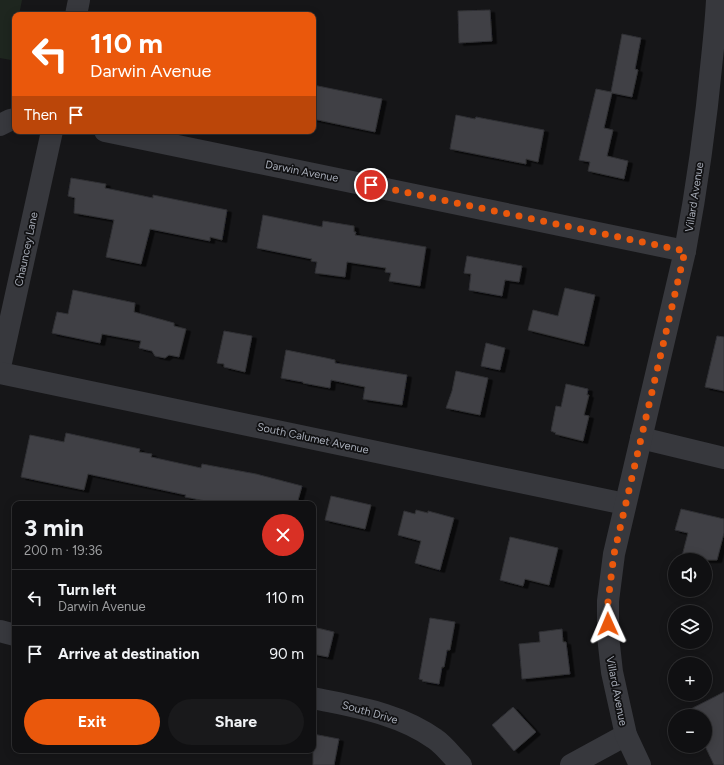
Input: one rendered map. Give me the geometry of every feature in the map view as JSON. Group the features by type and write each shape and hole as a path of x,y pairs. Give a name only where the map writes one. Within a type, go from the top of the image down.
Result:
{"street":[{"path":"77,12 79,0"},
{"name":"Villard Avenue","path":"640,765 626,735 612,672 608,636 608,601 614,554 685,251 717,76 717,0"},
{"path":"0,125 12,120"},
{"name":"Chauncey Lane","path":"0,367 51,134"},
{"name":"Darwin Avenue","path":"120,134 685,251"},
{"name":"South Calumet Avenue","path":"0,373 626,504"},
{"path":"641,438 724,458"},
{"path":"0,631 12,634"},
{"name":"South Drive","path":"316,699 374,711 410,724 436,739 461,765"},
{"path":"571,765 626,735"}],"shaded area":[{"path":"0,0 22,0 20,12 12,12 11,60 0,58"}],"building":[{"path":"490,10 492,41 459,43 458,11"},
{"path":"622,34 641,38 635,69 638,70 632,97 612,93 604,128 613,130 607,156 628,161 624,179 588,171 590,162 579,160 596,89 611,92"},
{"path":"316,86 382,99 375,132 316,120"},
{"path":"456,115 475,119 476,117 544,130 538,162 526,159 526,164 450,149"},
{"path":"71,178 106,184 105,188 153,198 153,195 227,210 222,240 210,237 210,241 150,229 141,264 106,257 114,220 74,213 75,198 68,196"},
{"path":"263,215 322,227 323,221 354,226 354,232 356,232 355,235 426,247 420,286 389,281 391,273 385,272 386,268 347,262 345,277 315,273 317,262 311,261 312,259 257,248"},
{"path":"467,256 522,266 519,282 505,280 502,296 469,290 471,274 464,273"},
{"path":"565,288 595,295 584,344 528,330 533,310 558,316"},
{"path":"73,290 135,303 134,312 174,323 174,326 186,329 179,357 169,355 165,358 155,356 152,351 139,348 141,341 102,334 100,343 52,333 57,312 68,314"},
{"path":"224,331 252,336 245,372 224,367 224,364 217,363"},
{"path":"717,336 724,337 724,391 705,387"},
{"path":"486,343 505,348 500,370 481,366"},
{"path":"286,350 335,360 335,363 407,375 402,405 363,399 365,387 331,380 330,388 281,378"},
{"path":"456,371 488,378 480,415 446,408 452,391"},
{"path":"566,384 588,389 587,395 589,395 584,415 589,416 583,441 555,434 556,433 551,431 556,406 561,407"},
{"path":"66,433 140,449 139,452 152,454 151,457 201,468 202,464 256,474 302,486 298,501 206,501 185,497 186,495 88,474 84,490 21,477 30,435 64,442"},
{"path":"331,496 371,505 365,529 325,520"},
{"path":"681,509 724,519 724,533 717,560 712,560 712,553 683,553 688,533 675,530"},
{"path":"416,510 428,513 428,511 454,518 440,570 415,563 421,541 398,535 404,511 415,514"},
{"path":"510,537 558,548 549,585 525,579 523,586 500,580"},
{"path":"430,618 455,622 450,650 447,650 439,684 422,681 423,680 419,679"},
{"path":"316,628 334,632 328,657 316,655"},
{"path":"562,629 563,642 566,642 570,674 522,679 519,644 540,642 539,632"},
{"path":"724,692 724,765 714,765 708,753 712,753 712,709 691,709 706,701 712,701 712,698"},
{"path":"513,707 536,732 514,751 492,725"},
{"path":"316,735 339,739 334,765 313,765 313,753 316,753"}],"route":[{"path":"371,185 685,251 614,554 608,601 608,624"}]}
